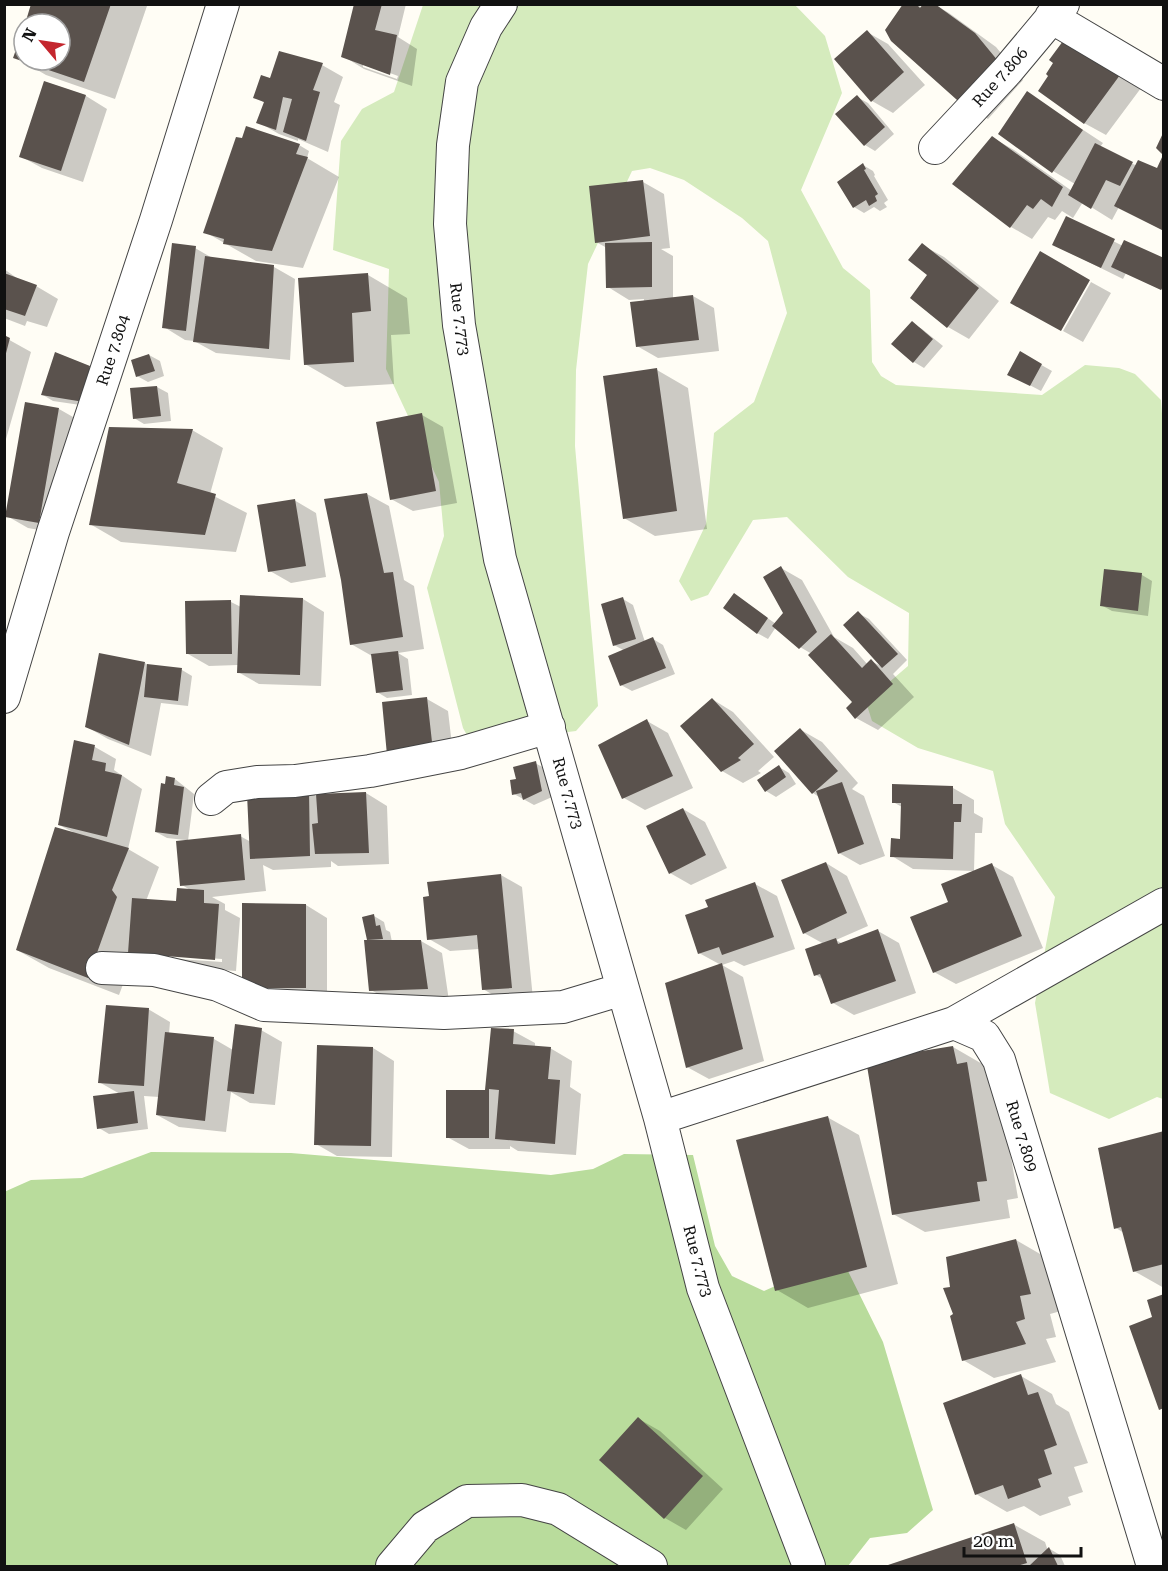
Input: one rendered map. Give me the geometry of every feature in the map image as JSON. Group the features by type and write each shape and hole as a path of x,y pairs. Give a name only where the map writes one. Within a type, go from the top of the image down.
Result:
{"street":[{"name":"Rue 7.804","path":"4,697 53,532 156,220 223,4"},
{"name":"Rue 7.773","path":"501,4 486,27 462,82 453,145 450,224 459,325 500,559 660,1118 703,1288 809,1566"},
{"path":"1057,11 1164,84"},
{"name":"Rue 7.806","path":"935,148 1007,71 1057,11"},
{"path":"211,800 226,787 370,771 461,753 549,727"},
{"path":"660,1118 954,1023 1164,904"},
{"path":"102,968 154,970 218,985 264,1005 433,1012 563,1007 623,989"},
{"name":"Rue 7.809","path":"954,1023 984,1036 999,1060 1153,1566"},
{"path":"392,1566 425,1527 467,1501 522,1500 558,1509 651,1566"}],"green space":[{"path":"423,5 795,5 825,36 842,93 801,190 843,268 870,290 872,362 881,376 896,385 1042,395 1085,365 1119,368 1135,374 1161,400 1164,441 1163,1099 1157,1097 1109,1119 1050,1093 1035,1003 1055,897 1005,824 993,771 918,748 872,721 866,702 908,666 909,613 848,577 787,517 753,520 708,595 691,601 679,581 706,524 714,433 754,402 787,313 768,241 742,218 684,180 650,168 632,171 588,264 576,370 575,446 598,706 576,731 472,744 463,728 427,588 444,536 439,482 386,369 389,269 333,250 341,141 362,109 394,92"},
{"path":"151,1152 291,1153 551,1175 593,1169 624,1154 693,1155 715,1246 732,1276 764,1291 827,1263 844,1263 883,1342 933,1510 907,1533 870,1538 848,1566 5,1566 4,1192 31,1180 82,1178"}],"building":[{"path":"31,4 111,4 84,82 54,72 72,72 72,12 29,12"},
{"path":"354,4 382,4 375,30 397,35 390,75 341,57"},
{"path":"903,4 916,4 920,8 923,4 935,4 975,33 1003,67 966,108 891,41 885,30"},
{"path":"867,30 904,72 871,102 834,59"},
{"path":"1066,37 1120,75 1084,124 1038,91 1053,63 1049,60"},
{"path":"279,51 323,63 313,90 320,92 306,141 283,132 292,99 283,97 276,130 256,123 264,102 253,98 261,75 270,78"},
{"path":"44,81 86,95 61,171 19,157"},
{"path":"1027,91 1083,130 1052,173 998,134"},
{"path":"857,95 885,127 864,146 835,114"},
{"path":"246,126 300,144 296,154 308,157 272,251 223,244 224,239 203,233 236,137 242,138"},
{"path":"1164,131 1164,231 1114,206 1138,160 1157,168 1163,155 1156,148"},
{"path":"992,136 1063,187 1052,207 1041,199 1033,209 1027,205 1010,228 952,184"},
{"path":"1095,143 1133,162 1120,186 1106,180 1091,209 1068,195"},
{"path":"863,163 866,169 864,170 878,194 875,196 877,201 869,206 866,200 853,208 837,182"},
{"path":"643,180 650,236 595,243 589,186"},
{"path":"1066,216 1115,239 1101,268 1052,245"},
{"path":"1124,240 1164,258 1164,285 1161,290 1111,267"},
{"path":"652,242 652,287 606,288 605,243"},
{"path":"172,243 196,246 186,331 162,328"},
{"path":"922,243 979,288 947,328 910,298 927,275 908,260"},
{"path":"1040,251 1090,280 1061,331 1010,303"},
{"path":"205,256 274,265 269,349 193,342"},
{"path":"4,273 37,285 25,316 4,309"},
{"path":"368,273 371,311 352,313 354,362 304,365 298,278"},
{"path":"693,295 699,340 636,347 630,302"},
{"path":"912,321 933,339 913,363 891,344"},
{"path":"4,335 10,338 5,357 4,357"},
{"path":"1020,351 1042,364 1030,386 1007,375"},
{"path":"55,352 90,366 84,402 41,395"},
{"path":"149,354 155,371 136,377 131,360"},
{"path":"657,368 677,511 623,519 603,376"},
{"path":"157,386 161,416 133,419 130,388"},
{"path":"25,402 59,408 39,523 5,517"},
{"path":"422,413 436,491 390,500 376,422"},
{"path":"109,427 193,429 177,483 216,494 205,535 89,525"},
{"path":"367,493 384,573 393,572 403,637 350,645 341,580 324,499"},
{"path":"295,499 306,566 268,572 257,505"},
{"path":"781,566 817,632 799,649 772,626 783,613 763,577"},
{"path":"1104,569 1142,573 1138,611 1100,606"},
{"path":"734,593 768,618 757,634 723,608"},
{"path":"240,595 303,598 300,675 237,673"},
{"path":"623,597 636,639 613,646 601,604"},
{"path":"231,600 232,654 186,654 185,601"},
{"path":"858,611 898,654 882,668 843,625"},
{"path":"831,634 862,668 871,659 893,684 855,719 846,708 852,702 808,655"},
{"path":"653,637 666,668 620,686 608,656"},
{"path":"398,651 403,690 376,693 371,654"},
{"path":"99,653 145,662 129,745 85,727"},
{"path":"147,664 182,668 178,701 144,697"},
{"path":"427,697 433,751 387,755 382,702"},
{"path":"712,698 754,744 738,758 741,760 721,772 680,726"},
{"path":"647,719 673,776 622,799 598,745"},
{"path":"800,728 838,771 812,794 774,751"},
{"path":"74,740 95,745 92,760 106,763 105,771 122,775 107,837 58,825"},
{"path":"536,761 542,791 523,800 521,793 512,795 510,780 516,779 513,767"},
{"path":"779,765 786,777 765,792 757,780"},
{"path":"166,776 175,778 174,785 184,787 178,835 155,832 161,783 165,784"},
{"path":"842,782 864,844 838,854 816,791"},
{"path":"892,784 953,786 953,804 962,804 961,822 954,822 953,859 890,857 891,838 900,839 901,803 892,803"},
{"path":"309,791 310,856 250,859 247,794"},
{"path":"366,792 369,853 315,854 312,824 318,823 316,794"},
{"path":"683,808 706,855 669,874 646,826"},
{"path":"55,827 129,848 112,890 117,897 88,978 16,950"},
{"path":"241,834 245,880 180,886 176,841"},
{"path":"826,862 847,913 803,934 781,880"},
{"path":"992,863 1022,936 933,973 910,917 948,902 941,884"},
{"path":"501,874 512,988 482,990 477,935 427,940 423,897 429,896 427,882"},
{"path":"755,882 774,937 722,955 719,947 698,954 685,915 708,907 705,900"},
{"path":"177,888 204,890 204,903 219,904 215,960 128,953 132,898 176,901"},
{"path":"242,903 306,904 306,988 242,988"},
{"path":"374,914 376,926 380,925 383,939 367,940 362,917"},
{"path":"878,929 896,981 831,1004 820,974 814,976 805,949 836,938 838,944"},
{"path":"364,940 421,940 428,989 369,991"},
{"path":"722,963 743,1049 686,1068 665,983"},
{"path":"106,1005 149,1008 144,1086 98,1083"},
{"path":"235,1024 262,1028 254,1094 227,1091"},
{"path":"491,1028 514,1029 513,1044 551,1047 548,1079 560,1080 555,1144 495,1139 499,1090 489,1089 489,1138 446,1138 446,1090 485,1090"},
{"path":"165,1032 214,1037 205,1121 156,1115"},
{"path":"317,1045 373,1047 371,1146 314,1145"},
{"path":"953,1046 957,1064 967,1062 987,1181 977,1182 980,1201 892,1215 866,1060"},
{"path":"134,1091 138,1123 97,1129 93,1096"},
{"path":"828,1116 867,1267 775,1291 736,1140"},
{"path":"1164,1131 1164,1264 1133,1272 1121,1227 1114,1229 1098,1148"},
{"path":"1016,1239 1031,1294 1020,1296 1025,1319 1016,1322 1026,1344 962,1361 950,1316 953,1314 943,1288 950,1287 946,1257"},
{"path":"1164,1294 1164,1408 1159,1410 1129,1326 1152,1317 1147,1300"},
{"path":"1021,1374 1028,1395 1038,1392 1057,1445 1044,1450 1052,1474 1038,1479 1041,1487 1008,1499 1003,1485 975,1495 943,1403"},
{"path":"638,1417 703,1476 664,1519 599,1460"},
{"path":"1014,1523 1027,1563 1017,1566 885,1566"},
{"path":"1049,1547 1058,1566 1029,1566"}]}
